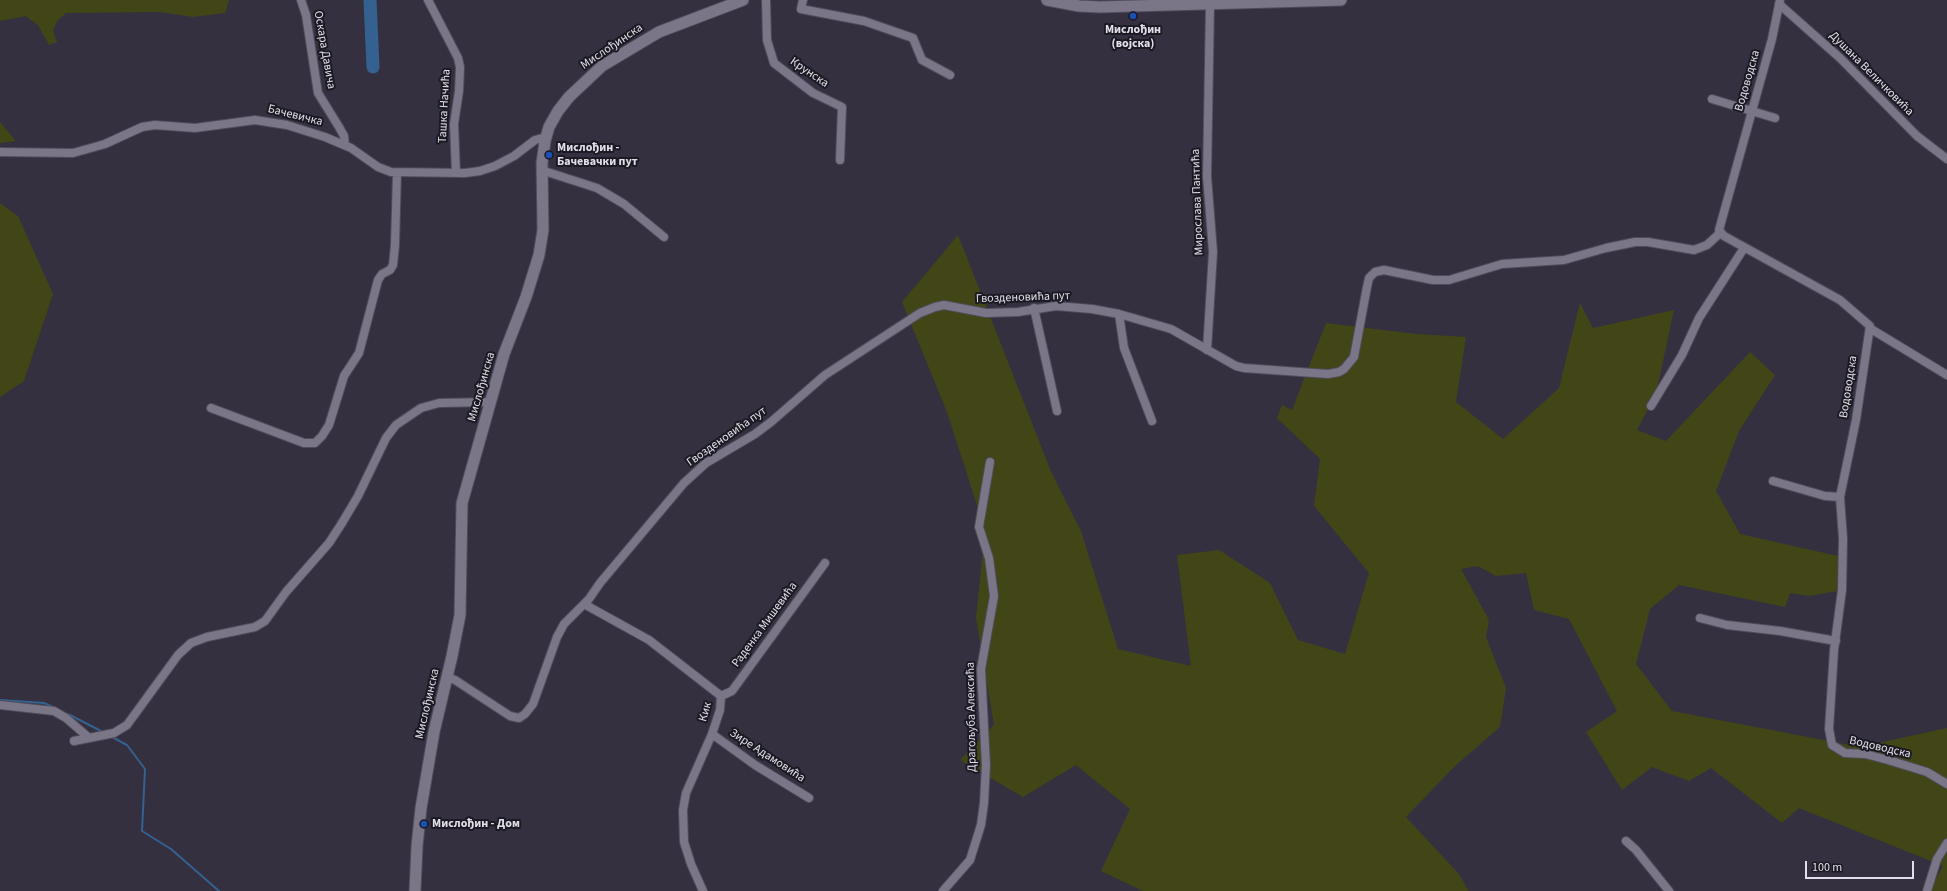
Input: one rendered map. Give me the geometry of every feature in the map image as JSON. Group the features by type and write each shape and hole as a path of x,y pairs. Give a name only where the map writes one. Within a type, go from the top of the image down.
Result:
{"main road":[{"name":"Мислођинска","path":"415,891 417,846 421,808 434,732 455,642 461,605 462,503 504,354 526,297 541,248 543,230 541,170 546,137 552,122 563,104 584,81 602,66 659,32 743,0"},
{"path":"1047,0 1079,6 1107,4 1210,5 1341,0"}],"street":[{"name":"Оскара Давича","path":"301,0 306,15 318,93 339,126 344,136 345,145"},
{"name":"Ташка Начића","path":"428,0 458,58 460,67 459,91 454,124 456,173"},
{"name":"Крунска","path":"766,0 767,40 774,64 813,93 842,108 840,160"},
{"path":"803,0 801,9 864,21 913,38 922,60 950,75"},
{"name":"Водоводска","path":"1720,233 1719,228 1772,39 1780,2"},
{"name":"Душана Величковића","path":"1780,2 1840,58 1917,136 1947,159"},
{"name":"Мирослава Пантића","path":"1207,350 1212,252 1207,176 1210,5"},
{"path":"1712,99 1752,109 1775,118"},
{"name":"Бачевичка","path":"0,152 73,153 105,144 142,127 155,125 195,128 255,120 271,121 305,130 345,145 383,170 397,173 456,173 480,171 490,168 514,156 538,138 546,137"},
{"path":"541,170 597,188 624,204 664,237"},
{"path":"211,408 304,443 315,444 322,436 329,425 344,376 359,353 378,280 382,274 390,270 393,265 397,173"},
{"path":"1720,233 1744,248 1840,300 1864,319 1871,329 1947,375"},
{"name":"Гвозденовића пут","path":"447,677 455,680 510,716 522,716 533,704 557,637 564,624 584,604 666,503 694,473 706,463 755,434 811,386 920,313 934,307 944,305 986,313 1018,312 1034,308 1056,306 1092,309 1119,314 1171,329 1228,362 1244,368 1328,374 1338,372 1351,363 1354,357 1369,278 1375,272 1384,270 1434,280 1449,280 1502,264 1564,260 1606,248 1635,242 1648,242 1694,250 1707,245 1720,233"},
{"path":"1651,406 1682,355 1699,318 1744,248"},
{"path":"1034,308 1057,411"},
{"path":"1119,314 1124,348 1152,422"},
{"name":"Водоводска","path":"1871,329 1856,420 1840,497 1843,539 1842,590 1834,650 1829,729 1832,745 1845,753 1865,754 1927,772 1947,784"},
{"path":"74,741 114,733 127,725 178,655 191,643 207,637 255,627 265,621 286,592 329,543 358,496 386,438 396,425 421,408 439,403 491,402"},
{"name":"Драгољуба Алексића","path":"943,891 970,860 981,825 984,803 986,764 981,669 994,596 989,558 980,527 990,462"},
{"path":"1773,481 1825,496 1840,497"},
{"name":"Раденка Мишевића","path":"721,696 732,691 825,563"},
{"name":"Кик","path":"584,604 648,640 721,696 720,710 712,734 686,793 683,810 684,842 691,864 703,891"},
{"path":"1700,618 1727,625 1780,631 1836,641"},
{"path":"0,705 54,711 66,718 88,737"},
{"name":"Зире Адамовића","path":"712,734 755,765 809,798"},
{"path":"1626,841 1669,891"},
{"path":"1927,891 1937,859 1947,843"}],"green space":[{"path":"0,0 229,0 225,13 193,17 160,12 66,13 58,20 53,30 57,42 49,45 38,25 26,16 0,21"},
{"path":"0,122 16,141 0,143"},
{"path":"0,203 18,216 53,294 24,381 0,397"},
{"path":"958,235 1052,474 1081,531 1118,649 1191,666 1177,555 1219,550 1270,583 1298,640 1345,654 1369,573 1314,506 1320,459 1277,418 1282,405 1292,410 1326,323 1416,334 1466,337 1456,402 1503,439 1559,388 1580,303 1593,328 1674,310 1656,394 1637,430 1666,441 1750,352 1775,375 1739,431 1716,491 1740,534 1838,556 1837,591 1810,596 1790,593 1785,607 1679,585 1650,609 1636,664 1672,711 1860,747 1947,728 1947,891 1931,891 1933,884 1943,866 1799,808 1782,823 1711,768 1689,781 1652,767 1622,790 1586,732 1617,711 1569,619 1534,610 1526,573 1496,576 1478,566 1461,569 1489,620 1486,637 1506,688 1500,727 1455,766 1406,817 1458,873 1469,891 1143,891 1101,871 1130,809 1076,765 1023,797 960,760 994,725 976,618 985,530 947,412 902,302"}],"waterway":[{"path":"370,0 373,67"},
{"path":"0,700 44,703 53,707"},
{"path":"68,714 103,732"},
{"path":"110,736 127,745 145,769 142,831 171,849 219,891"}],"place":[{"name":"Мислођин (војска)","path":"1133,16"},
{"name":"Мислођин - Бачевачки пут","path":"549,155"},
{"name":"Мислођин - Дом","path":"424,824"}]}
